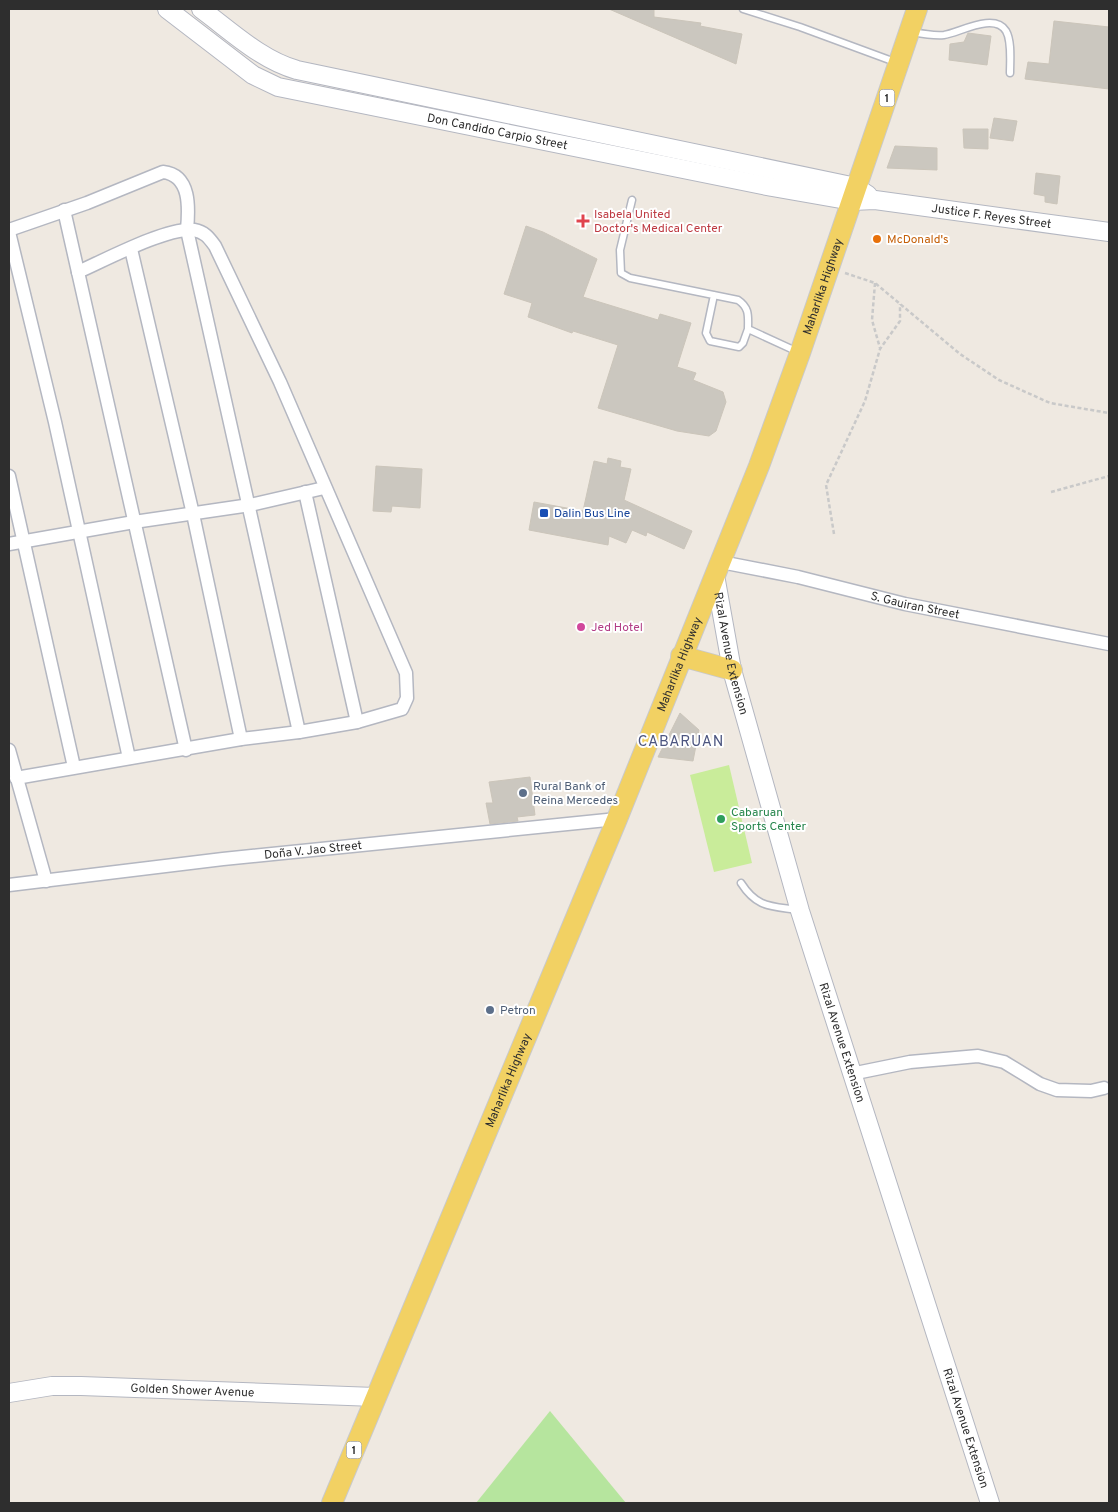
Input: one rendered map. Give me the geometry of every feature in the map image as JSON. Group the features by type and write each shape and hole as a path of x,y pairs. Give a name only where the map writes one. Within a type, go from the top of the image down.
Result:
{"main road":[{"name":"Maharlika Highway","path":"332,1503 617,819 681,656 718,569 800,353 917,9"},
{"path":"681,656 732,670"}],"street":[{"name":"Don Candido Carpio Street","path":"167,9 253,75 278,87 772,187 854,194"},
{"name":"Don Candido Carpio Street","path":"201,9 281,66 854,194"},
{"path":"129,758 55,422 9,231 88,203 156,174 171,173 186,190 189,201 187,230 250,505 299,732"},
{"name":"Justice F. Reyes Street","path":"854,194 875,200 1109,232"},
{"path":"64,210 186,750"},
{"path":"16,778 241,739 357,722 402,709 406,705 408,686 406,673 324,488 280,382 215,246 207,235 187,230 163,236 78,272"},
{"path":"131,249 193,514 241,739"},
{"path":"9,476 74,767"},
{"path":"9,544 134,522 250,505 324,488"},
{"path":"306,492 357,722"},
{"name":"S. Gauiran Street","path":"718,569 798,577 905,604 1109,644"},
{"name":"Rizal Avenue Extension","path":"718,569 732,670 800,911 990,1503"},
{"path":"9,750 46,881"},
{"name":"Doña V. Jao Street","path":"9,885 223,860 617,819"},
{"path":"851,1074 910,1062 978,1056 1004,1062 1040,1084 1057,1090 1091,1091 1104,1088"},
{"name":"Golden Shower Avenue","path":"9,1393 52,1386 81,1386 376,1397"}],"lane":[{"path":"743,9 800,27 898,63"},
{"path":"909,32 931,36 946,35 973,24 1000,26 1006,31 1008,40 1010,73"},
{"path":"632,200 620,250 621,273 630,278 714,295 738,300 744,304 748,312 748,330 743,343 739,347 710,341 706,332 714,295"},
{"path":"748,330 800,353"},
{"path":"741,883 756,901 771,907 800,911"}],"path":[{"path":"830,267 875,283 960,354 999,380 1050,403 1109,413"},
{"path":"875,283 872,320 880,349"},
{"path":"834,534 826,485 866,401 880,349 900,321 900,304"},
{"path":"1051,492 1109,476"}],"green space":[{"name":"Cabaruan Sports Center","path":"729,765 752,863 714,872 690,775"},
{"path":"550,1411 626,1503 476,1503"}],"building":[{"path":"609,9 654,9 654,17 701,23 700,26 742,34 736,64"},
{"path":"1054,21 1109,27 1109,89 1025,79 1028,62 1049,64"},
{"path":"968,33 991,36 987,65 949,60 950,44 964,42"},
{"path":"994,118 1017,121 1013,141 990,138"},
{"path":"963,129 988,129 988,149 964,148"},
{"path":"895,146 937,148 937,170 887,168"},
{"path":"1036,173 1060,176 1057,204 1045,202 1045,196 1034,194"},
{"path":"526,226 543,232 597,259 583,297 658,320 660,314 691,323 677,367 696,373 693,380 723,392 726,402 716,431 709,436 677,431 598,408 618,345 573,331 572,333 528,317 532,303 504,294"},
{"path":"608,458 621,461 620,467 631,469 624,500 692,531 684,549 647,532 646,536 632,530 626,543 609,536 608,545 529,530 534,502 583,511 594,461 607,464"},
{"path":"376,466 422,469 420,508 392,506 391,512 373,511"},
{"path":"680,713 699,730 693,761 658,757"},
{"path":"530,777 535,815 517,817 518,821 490,824 486,803 493,803 489,782"}],"place":[{"name":"Isabela United Doctor's Medical Center","path":"583,221"},
{"name":"McDonald's","path":"877,239"},
{"name":"Dalin Bus Line","path":"544,513"},
{"name":"Jed Hotel","path":"581,627"},
{"name":"Rural Bank of Reina Mercedes","path":"523,793"},
{"name":"Cabaruan Sports Center","path":"721,819"},
{"name":"Petron","path":"490,1010"}],"district":[{"name":"CABARUAN","path":"681,741"}]}
